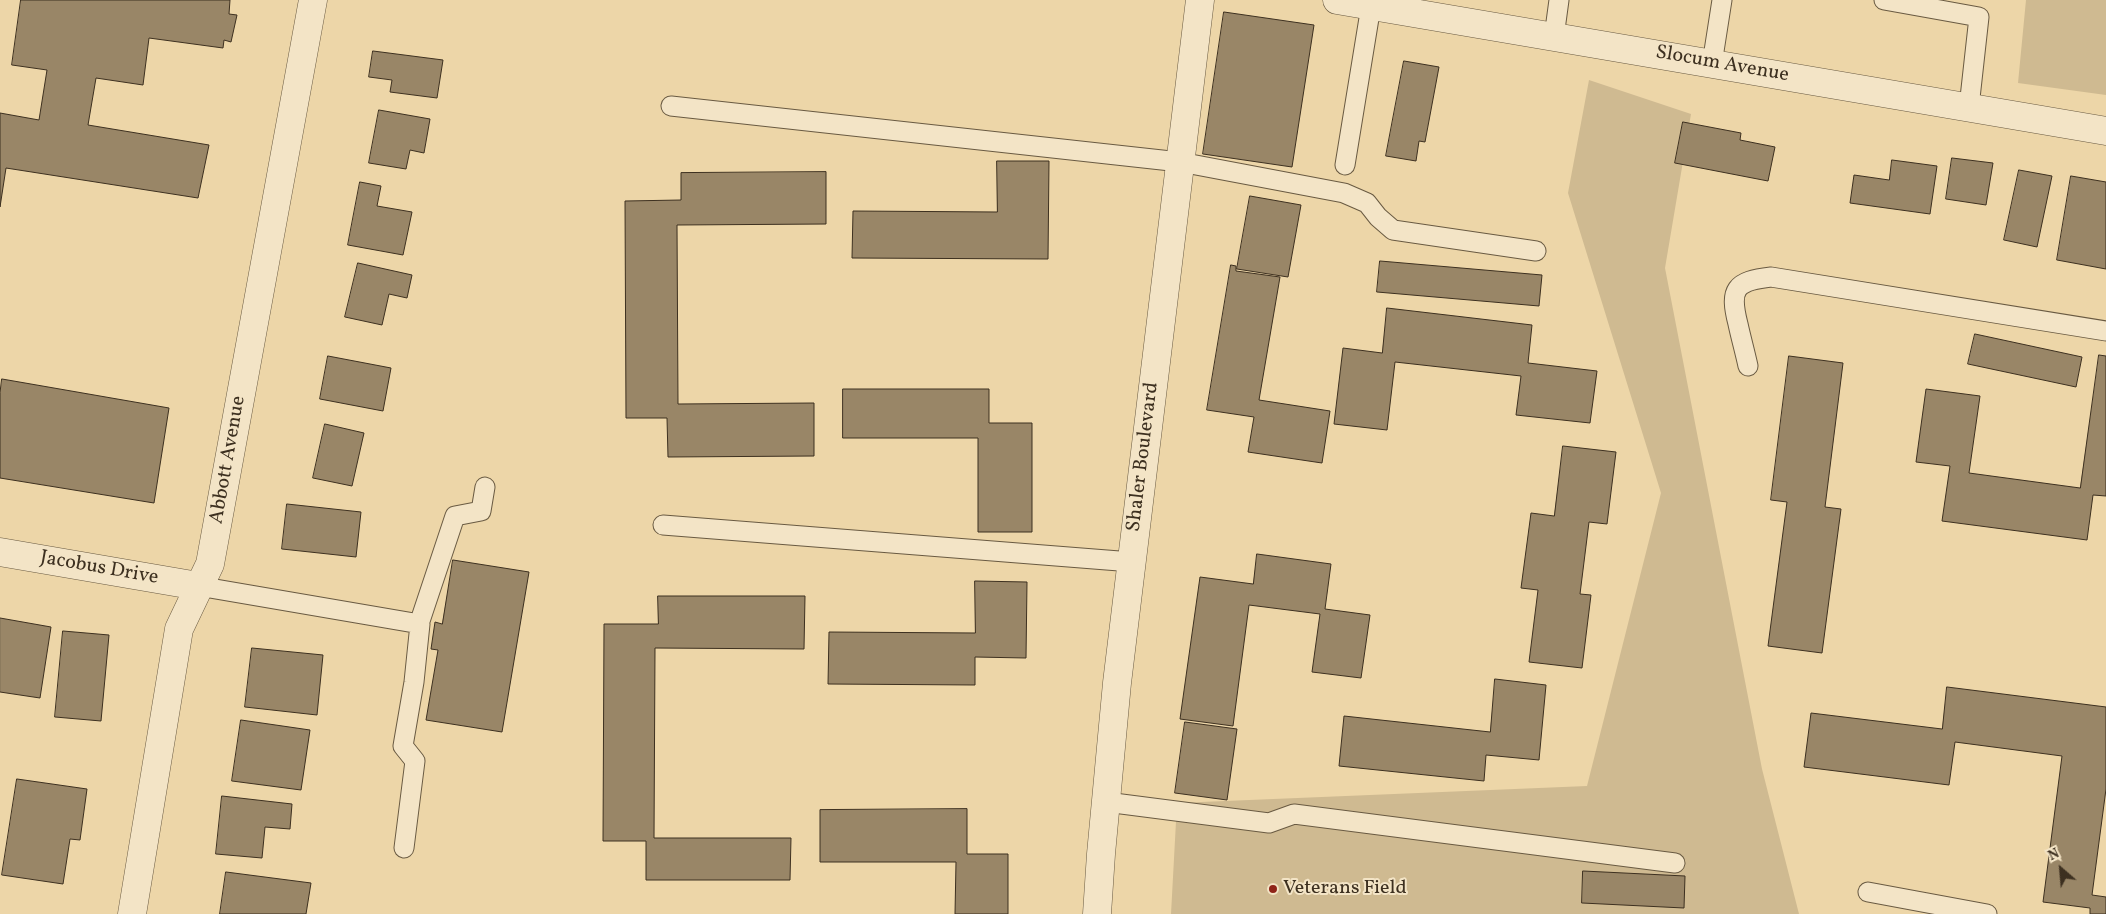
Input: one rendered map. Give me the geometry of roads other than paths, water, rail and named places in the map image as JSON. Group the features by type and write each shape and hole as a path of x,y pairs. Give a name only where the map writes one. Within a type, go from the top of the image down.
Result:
{"street":[{"name":"Abbott Avenue","path":"132,914 179,629 210,564 313,0"},
{"name":"Shaler Boulevard","path":"1097,914 1117,683 1200,0"},
{"name":"Slocum Avenue","path":"1337,0 2106,131"},
{"name":"Jacobus Drive","path":"0,552 198,586"}],"lane":[{"path":"1554,37 1560,0"},
{"path":"1712,64 1722,0"},
{"path":"1884,0 1979,17 1969,107"},
{"path":"1345,165 1371,6"},
{"path":"671,106 1180,162 1344,193 1367,203 1378,217 1393,230 1536,251"},
{"path":"1748,366 1733,304 1734,293 1740,286 1753,279 1771,277 2106,331"},
{"path":"404,848 415,761 403,746 414,682 419,624 455,516 481,511 485,487"},
{"path":"662,525 1132,562"},
{"path":"198,586 419,624"},
{"path":"1106,802 1269,823 1294,814 1675,863"},
{"path":"1868,892 1987,914"}],"place":[{"name":"Veterans Field","path":"1273,889"}]}
